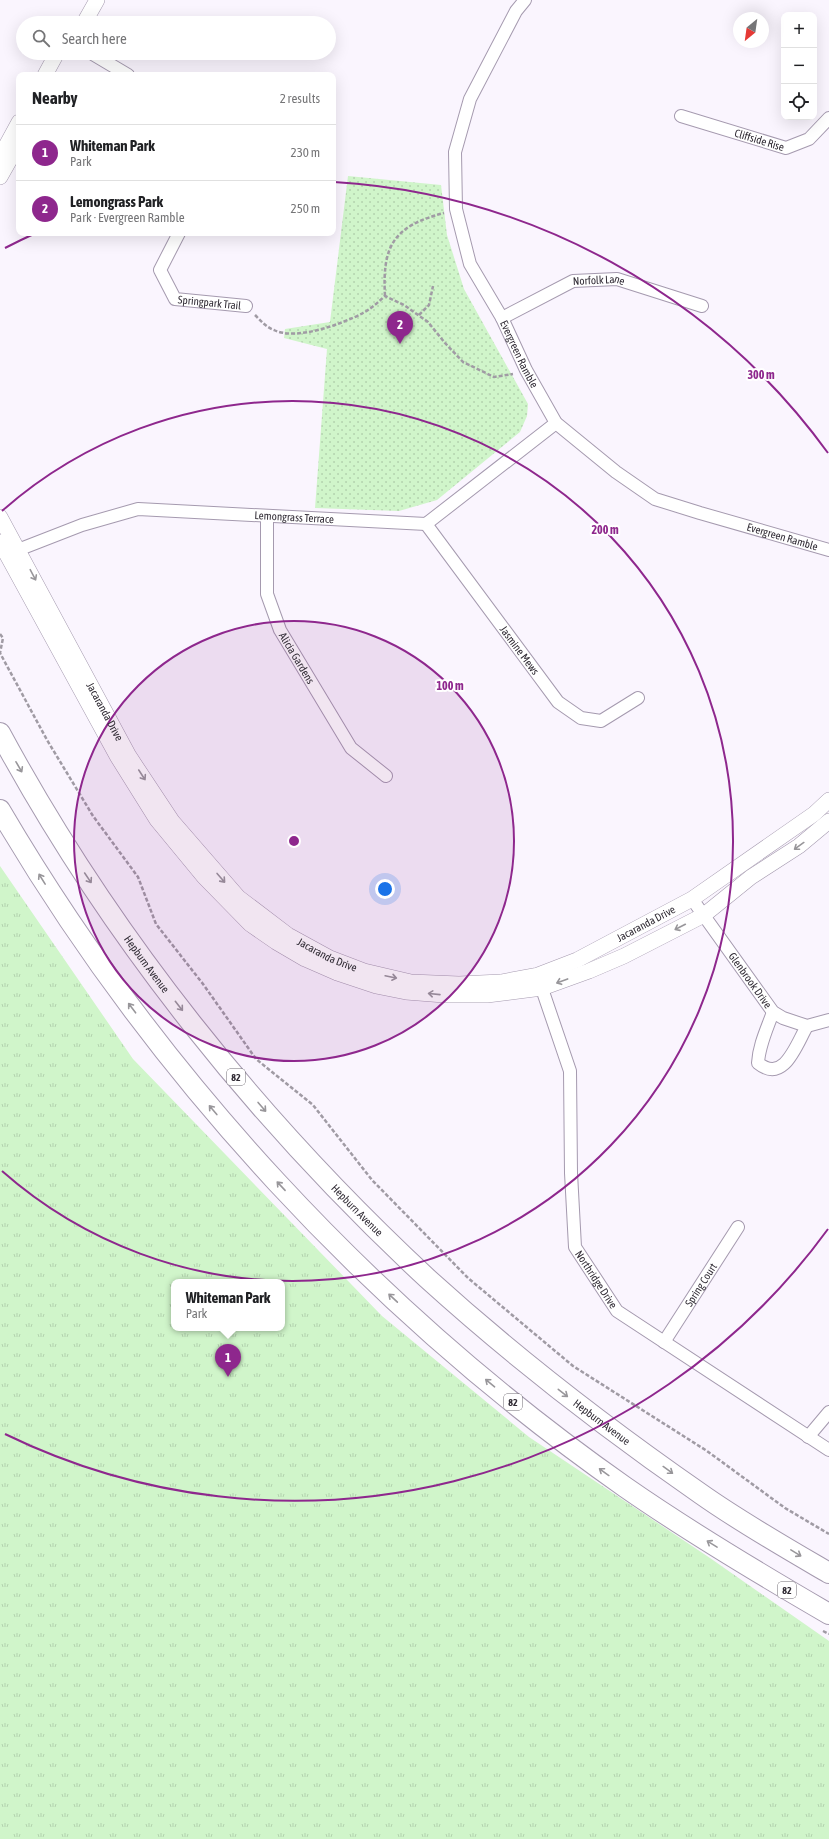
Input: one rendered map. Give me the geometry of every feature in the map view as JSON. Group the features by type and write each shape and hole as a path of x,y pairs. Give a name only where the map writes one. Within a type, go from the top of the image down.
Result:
{"main road":[{"name":"Hepburn Avenue","path":"0,734 79,866 157,977 241,1084 286,1135 364,1217 424,1275 480,1325 589,1413 703,1496 762,1534 829,1573"},
{"name":"82","path":"0,810 47,886 86,944 168,1055 257,1161 353,1260 455,1354 566,1443 684,1527 745,1565 829,1614"}],"street":[{"path":"78,16 87,0"},
{"path":"88,16 97,0"},
{"name":"Evergreen Ramble","path":"525,0 516,11 470,99 455,152 456,209 470,264 502,318 526,370 556,423 616,472 655,499 700,514 829,550"},
{"path":"47,72 53,60"},
{"path":"58,72 64,60"},
{"path":"103,60 123,72"},
{"name":"Cliffside Rise","path":"681,116 786,148 809,139 829,118"},
{"path":"0,157 16,128"},
{"path":"0,177 16,148"},
{"name":"Springpark Trail","path":"177,236 160,270 174,299 246,306"},
{"name":"Norfolk Lane","path":"502,318 574,281 618,279 702,306"},
{"path":"426,524 556,423"},
{"name":"Lemongrass Terrace","path":"8,548 138,509 426,524"},
{"name":"Alicia Gardens","path":"267,516 266,594 280,630 351,748 386,776"},
{"name":"Jacaranda Drive","path":"0,517 8,548 129,756 172,821 238,897 288,935 330,958 364,971 411,982 459,984 540,982 589,971 624,956 704,915 751,877 799,846 829,821"},
{"name":"Jasmine Mews","path":"426,524 558,702 580,718 601,721 638,698"},
{"name":"Jacaranda Drive","path":"540,982 692,899 814,814 829,800"},
{"name":"Glenbrook Drive","path":"692,899 773,1012 783,1018 807,1026"},
{"name":"Northridge Drive","path":"540,982 570,1071 571,1173 575,1247 617,1311 829,1450"},
{"path":"773,1012 760,1046 758,1056 758,1063 766,1070 778,1070 786,1064 807,1026 829,1020"},
{"name":"Spring Court","path":"664,1342 738,1227"},
{"path":"808,1437 829,1412"}],"path":[{"path":"385,296 383,273 393,242 400,232 431,216 456,209"},
{"path":"419,315 429,305 433,286"},
{"path":"246,306 265,325 276,331 299,334 337,324 364,313 385,296"},
{"path":"385,296 404,305 428,322 445,344 463,362 494,377 526,370"},
{"path":"0,634 3,638 0,653 7,667 47,740 93,816 138,877 156,924 203,984 256,1059 313,1105 372,1180 468,1278 573,1366 707,1451 785,1508 829,1534"}],"green space":[{"path":"348,176 441,185 447,235 464,289 528,404 527,416 520,432 437,500 399,511 315,508 327,349 284,338 285,329 330,322"},
{"path":"0,866 133,1059 382,1316 529,1437 710,1558 829,1641 829,1839 0,1839"}],"place":[{"name":"Lemongrass Park","path":"400,344"},
{"name":"Whiteman Park","path":"228,1377"}]}
